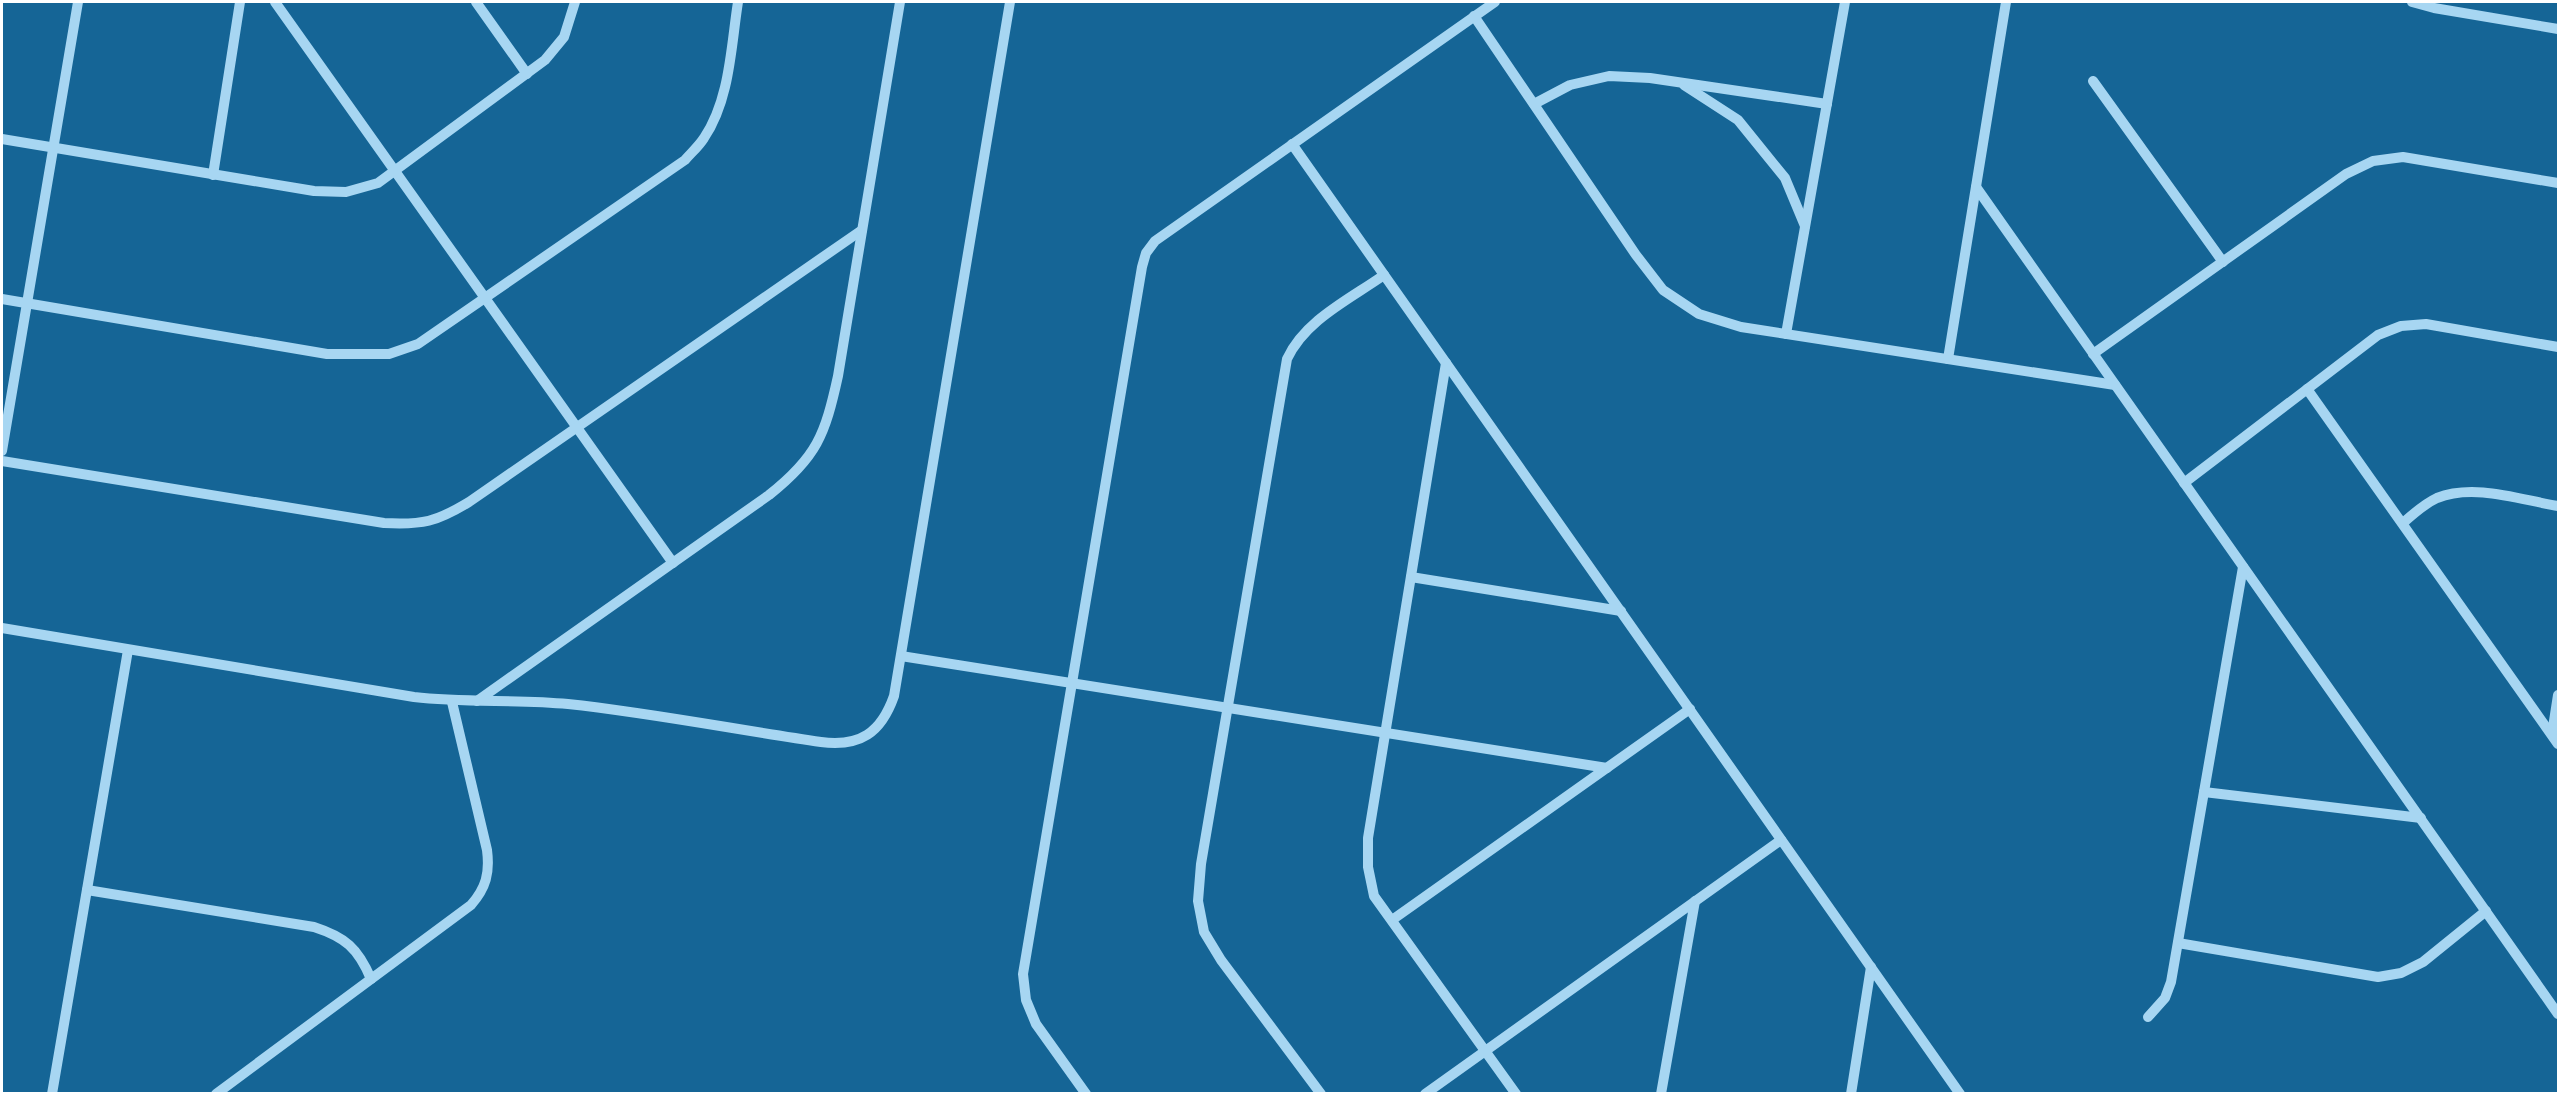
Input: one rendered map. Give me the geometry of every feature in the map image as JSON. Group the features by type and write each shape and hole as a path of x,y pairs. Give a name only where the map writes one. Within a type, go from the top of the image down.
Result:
{"street":[{"path":"2,451 78,2"},
{"path":"213,175 240,2"},
{"path":"275,2 673,563"},
{"path":"476,2 527,74"},
{"path":"2,139 314,191 346,192 378,183 545,60 564,37 575,2"},
{"path":"2,299 327,354 360,356 389,354 418,344 685,160 704,139 717,115 724,88 738,2"},
{"path":"477,701 797,473 818,445 831,412 838,376 900,2"},
{"path":"2,628 452,702 570,704 840,745 859,740 876,730 888,714 894,696 1010,2"},
{"path":"1086,1094 1036,1024 1026,1000 1023,974 1146,253 1155,241 1495,2"},
{"path":"1786,334 1845,2"},
{"path":"1947,359 2006,2"},
{"path":"2412,2 2434,8 2559,29"},
{"path":"1474,16 1636,255 1663,290 1699,314 1741,327 2115,385"},
{"path":"1534,104 1570,85 1609,76 1680,82 1827,104"},
{"path":"2093,81 2223,262"},
{"path":"1680,82 1738,120 1785,178 1805,227"},
{"path":"1292,144 1960,1094"},
{"path":"2093,354 2346,174 2373,161 2403,157 2559,183"},
{"path":"1976,187 2559,1014"},
{"path":"2,460 373,521 414,525 443,518 862,230"},
{"path":"1320,1094 1221,960 1204,932 1198,902 1201,864 1287,358 1294,344 1305,331 1384,275"},
{"path":"2184,483 2379,334 2401,326 2426,324 2559,347"},
{"path":"1446,363 1368,838 1368,867 1374,896 1516,1094"},
{"path":"2307,389 2559,744"},
{"path":"2403,523 2419,509 2437,498 2458,493 2480,492 2559,507"},
{"path":"2148,1017 2165,998 2171,982 2243,567"},
{"path":"1411,577 1621,611"},
{"path":"52,1094 128,650"},
{"path":"901,656 1607,768"},
{"path":"2552,734 2559,695"},
{"path":"216,1094 471,905 481,894 487,880 489,865 487,850 452,702"},
{"path":"1392,920 1690,710"},
{"path":"2204,792 2421,818"},
{"path":"1425,1094 1781,840"},
{"path":"87,890 314,927 333,933 350,945 363,960 371,979"},
{"path":"1661,1094 1695,901"},
{"path":"2178,943 2378,977 2401,973 2422,962 2486,911"},
{"path":"1851,1094 1871,968"}]}
